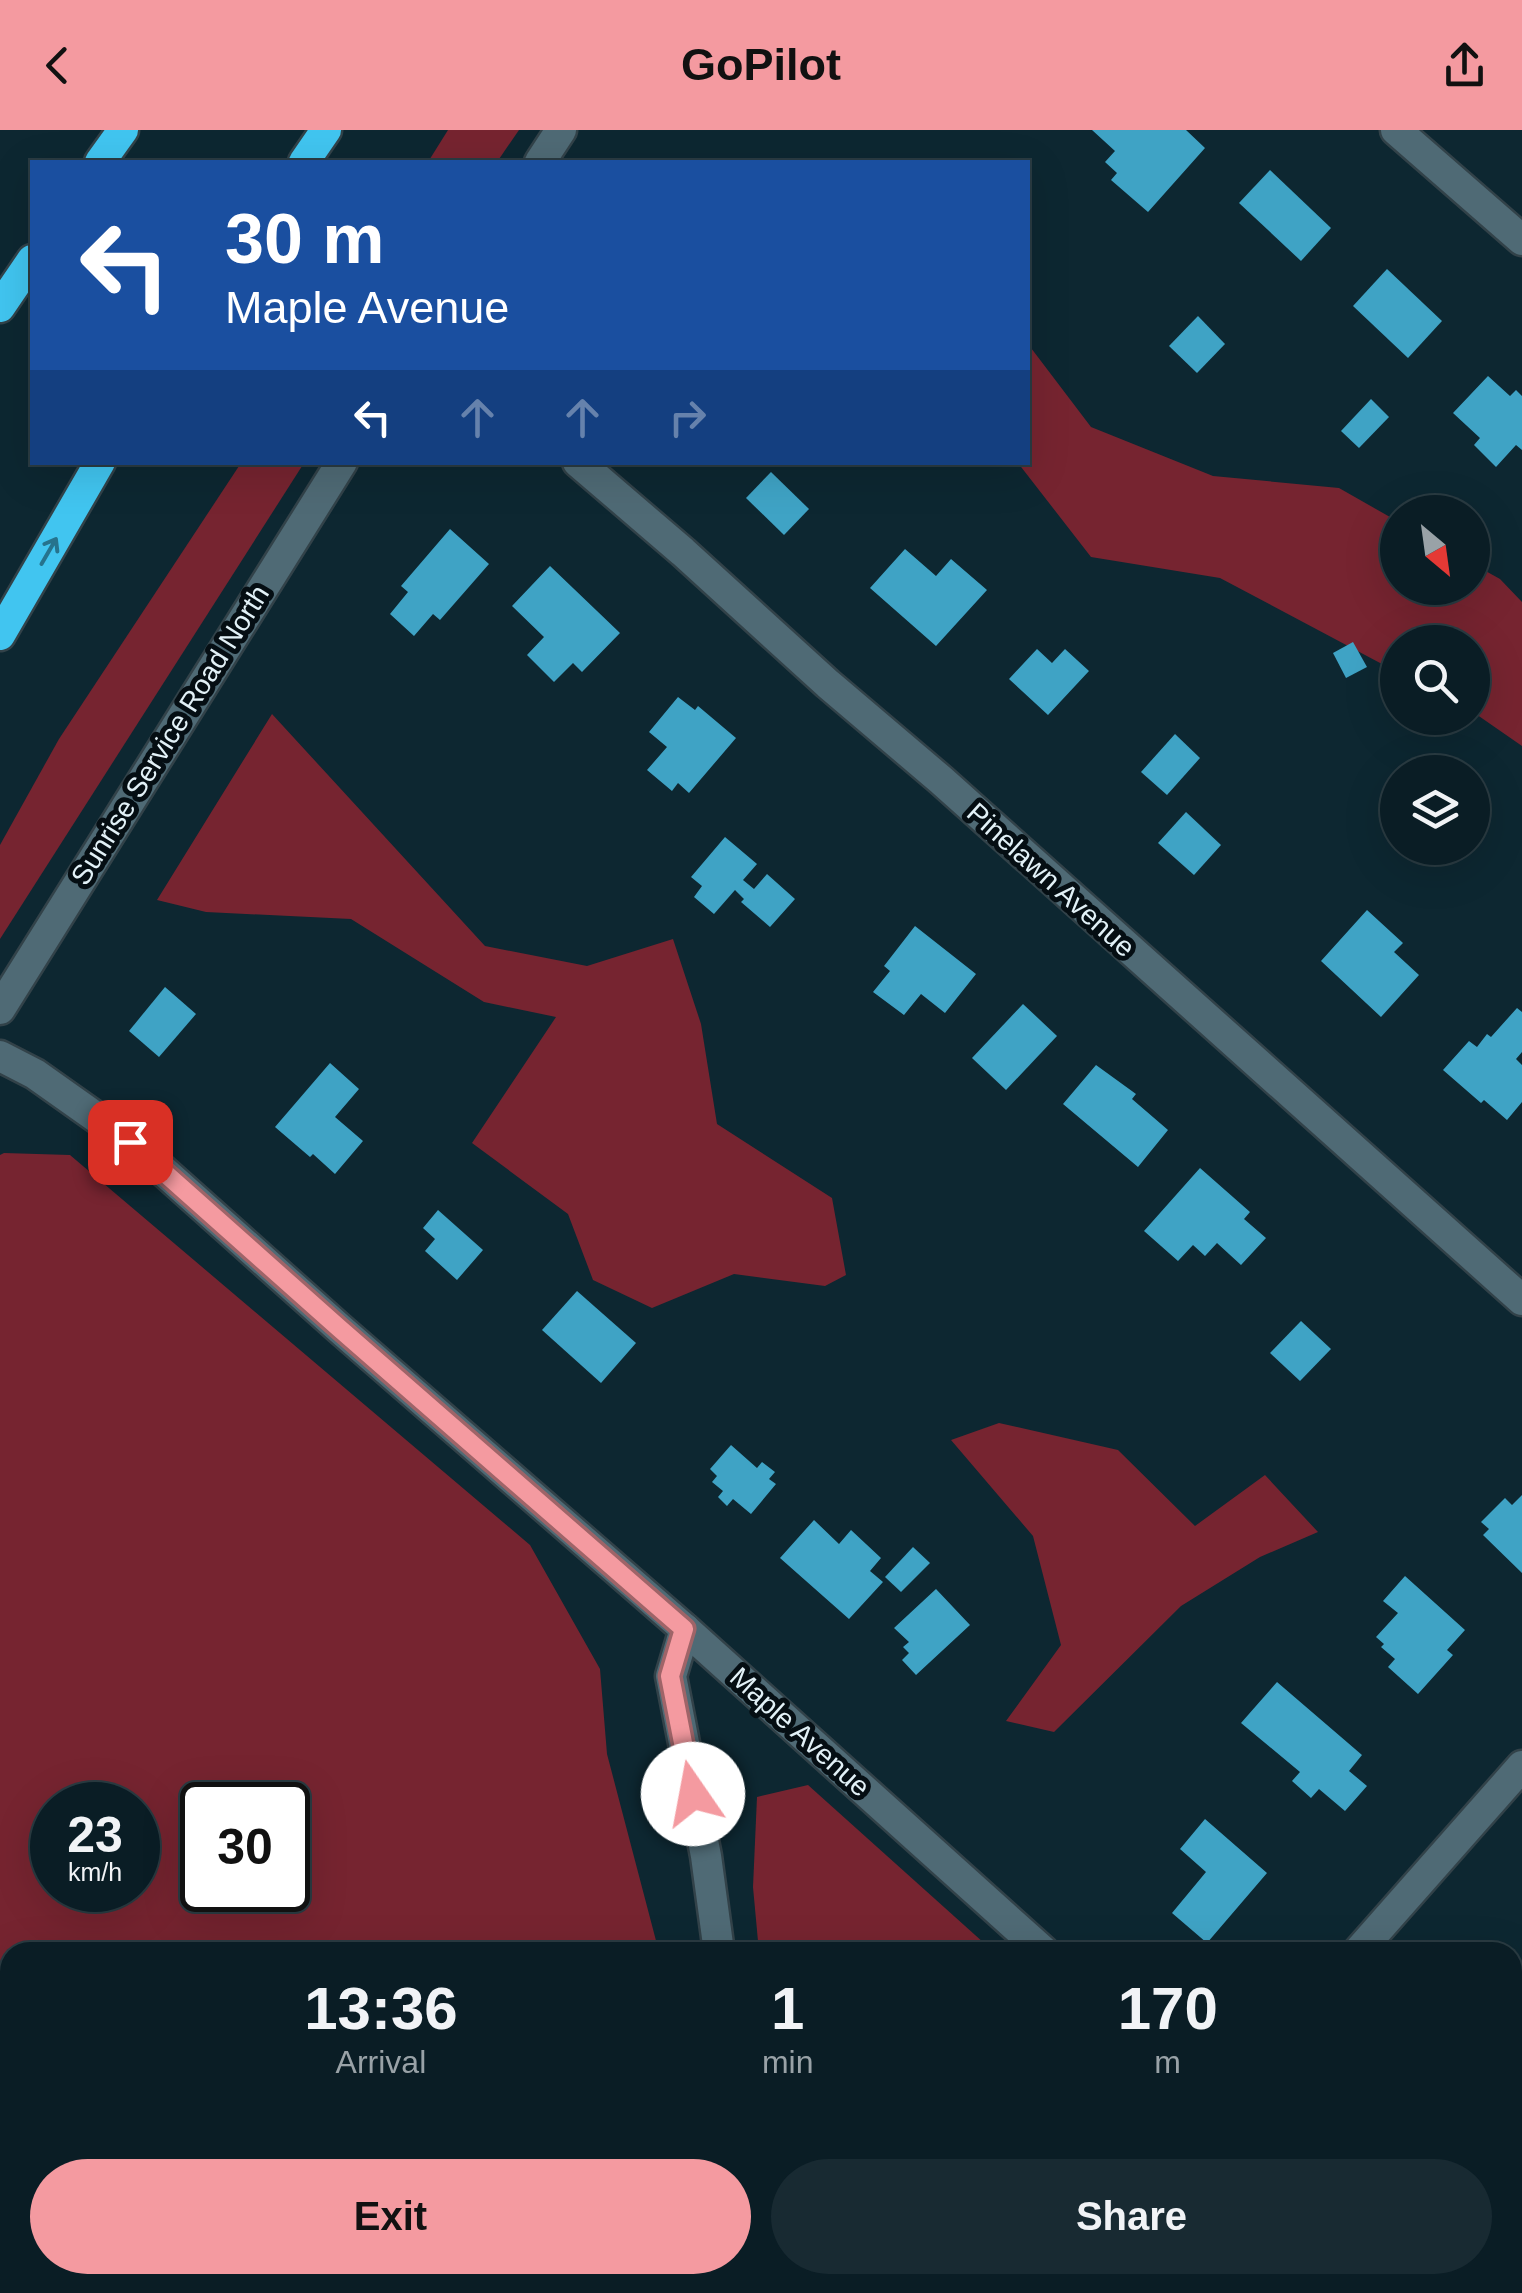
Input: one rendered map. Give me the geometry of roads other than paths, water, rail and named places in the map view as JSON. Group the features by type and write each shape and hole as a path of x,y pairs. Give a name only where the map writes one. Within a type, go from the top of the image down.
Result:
{"highway":[{"path":"101,160 123,130"},
{"path":"305,160 326,130"},
{"path":"0,307 30,263"},
{"path":"0,635 98,465"}],"street":[{"path":"541,160 561,130"},
{"path":"1396,130 1522,240"},
{"name":"Sunrise Service Road North","path":"0,1009 340,465"},
{"name":"Pinelawn Avenue","path":"582,465 941,780 1522,1300"},
{"name":"Maple Avenue","path":"0,1056 35,1074 130,1142 1033,1942"},
{"path":"684,1629 670,1676 706,1856 718,1942"},
{"path":"1367,1942 1522,1766"}]}
